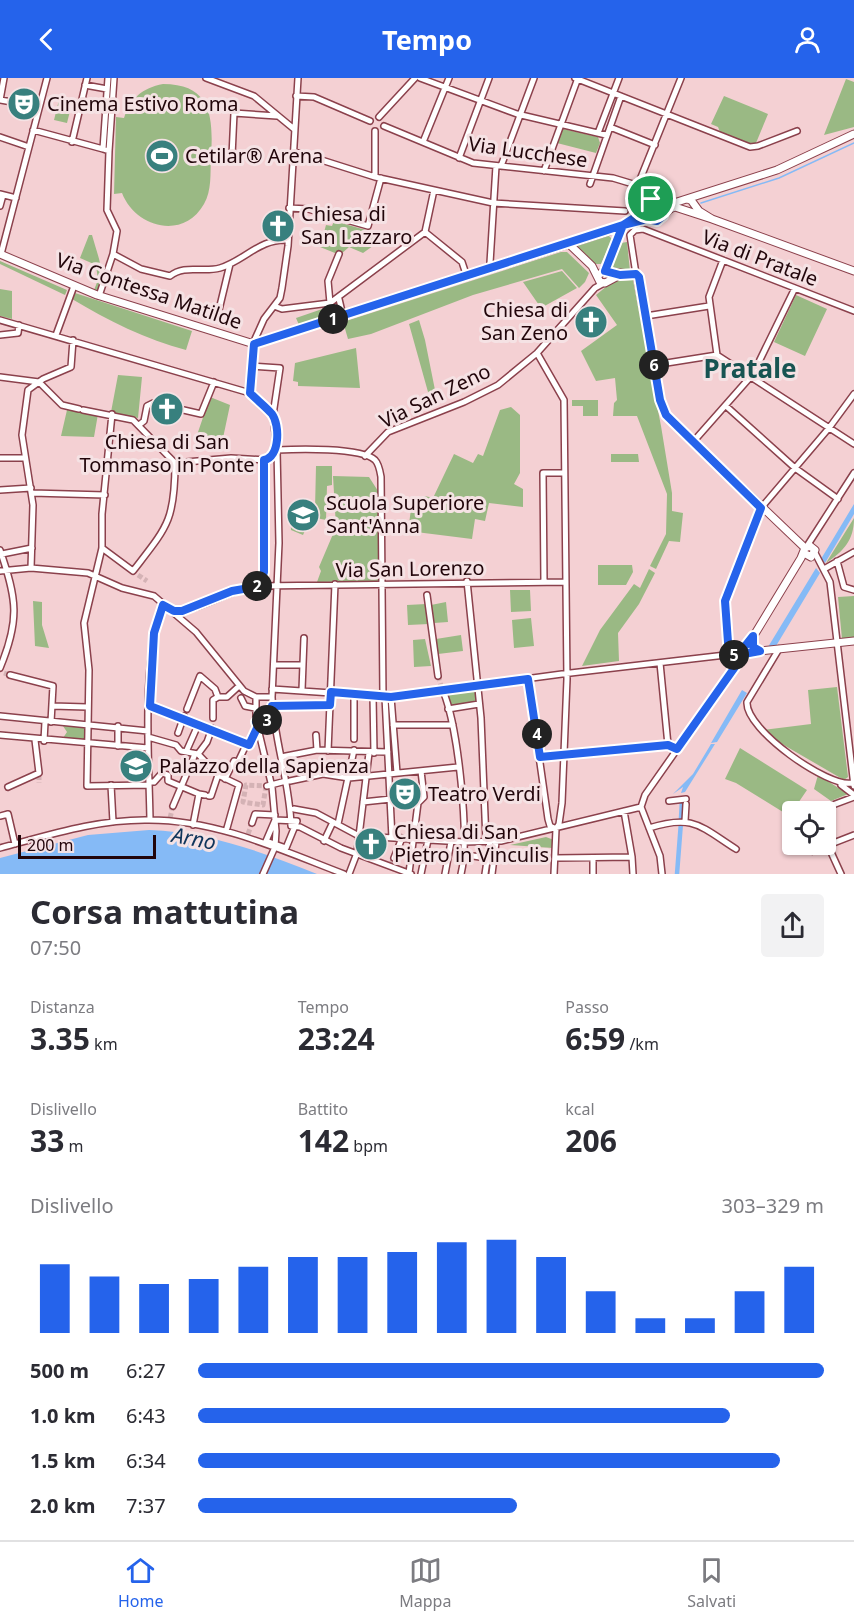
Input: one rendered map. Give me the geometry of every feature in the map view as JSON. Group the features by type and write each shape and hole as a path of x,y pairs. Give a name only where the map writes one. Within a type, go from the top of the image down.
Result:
{"main road":[{"path":"645,216 645,203 654,199 662,203 690,201 699,195 777,170 854,134"},
{"path":"687,210 692,209 690,201"},
{"path":"690,201 700,212 712,219"},
{"path":"662,203 665,213"},
{"path":"254,344 569,244 645,216 658,221 675,207 854,271"},
{"path":"569,244 604,277 636,274 639,279 654,365 666,415 805,549 809,557 815,552"},
{"name":"Via Contessa Matilde","path":"1,254 99,296 254,344"},
{"path":"805,549 753,636 753,647 770,650 854,641"}],"street":[{"path":"4,78 0,100 12,102"},
{"path":"1,254 47,78"},
{"path":"99,296 113,254 117,231 107,210 108,78"},
{"path":"106,150 114,78"},
{"path":"206,78 249,93 294,129"},
{"path":"250,393 254,344 262,322 281,294 288,240 298,78"},
{"path":"370,121 379,117 415,78"},
{"path":"420,78 520,115 606,135"},
{"path":"423,142 449,78"},
{"path":"459,158 489,78"},
{"path":"490,263 493,202 499,166 534,78"},
{"path":"544,171 577,78 753,147 797,131"},
{"path":"598,133 619,78"},
{"path":"645,203 637,187 681,78"},
{"path":"72,142 86,81 107,89"},
{"path":"289,208 308,209 368,226 378,178 375,130 370,121 314,97 296,96"},
{"path":"590,184 621,96"},
{"path":"232,156 234,113 277,116"},
{"path":"375,130 384,126 379,117"},
{"name":"Via Lucchese","path":"384,126 459,158 499,166 618,179 637,187 654,199"},
{"path":"610,127 655,144"},
{"path":"33,130 106,150"},
{"path":"0,137 29,147"},
{"path":"408,145 412,137"},
{"path":"293,151 378,178 493,202 625,211"},
{"path":"274,306 282,309 330,303 339,299 425,232 434,190"},
{"path":"0,206 2,195 16,198"},
{"name":"Via San Zeno","path":"365,456 388,432 488,392 537,353 604,277 626,224"},
{"path":"0,229 8,231"},
{"name":"Via di Pratale","path":"636,274 631,232 643,230 854,311"},
{"path":"425,232 462,262 467,277"},
{"path":"113,254 141,269 165,276 180,269 214,269 230,264 266,243 288,240"},
{"path":"330,303 329,279 339,254"},
{"path":"717,355 709,306 710,292 723,260"},
{"path":"218,314 230,264"},
{"path":"57,335 74,286"},
{"path":"693,442 751,377 763,357 795,288"},
{"path":"339,299 343,316"},
{"path":"646,316 709,306"},
{"path":"0,320 250,393 273,415"},
{"path":"0,335 18,333 19,325"},
{"path":"31,568 32,491 24,458 22,423 28,390 39,382 69,369 73,340"},
{"path":"537,353 564,398 567,673 562,803 556,829 554,874"},
{"path":"654,365 717,355 854,444"},
{"path":"252,366 280,368 273,415 277,450 277,587 272,706 292,809 292,824 286,848 266,841 274,819"},
{"path":"0,376 39,382 44,390 66,407 112,414 133,420 175,463 176,495 171,515 166,527 133,571 102,548"},
{"path":"139,425 144,421 147,406 153,403 201,414 214,382"},
{"path":"729,656 725,601 761,508 829,428 854,394"},
{"path":"726,406 795,468 838,499"},
{"path":"112,414 102,548 84,623 89,670 87,786 149,783 154,782 162,773 168,775 168,781 184,789 206,795"},
{"path":"277,450 324,449 365,456 377,463 381,477 392,838"},
{"path":"175,463 231,458 264,460 273,457 277,450"},
{"path":"0,458 24,458"},
{"path":"257,586 265,563 264,460"},
{"path":"544,582 543,473 564,473"},
{"path":"805,549 854,473"},
{"path":"0,490 105,495"},
{"path":"816,535 815,552 830,582 853,784 837,782"},
{"path":"1,671 14,628 8,571 1,552 32,548"},
{"path":"824,569 854,552"},
{"path":"837,561 846,589 854,590"},
{"path":"0,571 31,568 60,569 95,575 122,588 154,596 174,611 195,632 239,686 256,697 272,698"},
{"path":"467,581 491,841 492,874"},
{"name":"Via San Lorenzo","path":"174,611 186,609 230,592 257,586 426,584 467,581 566,582"},
{"path":"328,751 335,584"},
{"path":"427,595 438,676"},
{"path":"150,820 146,748 154,633 163,605"},
{"path":"662,874 660,856 641,807 645,795 735,667 738,655 753,636"},
{"path":"302,690 304,638"},
{"path":"272,689 386,697 477,687 567,673 770,650"},
{"path":"770,650 747,702 749,713 760,731 772,743 837,782 854,796 836,803"},
{"path":"660,663 668,745"},
{"path":"274,665 303,665"},
{"path":"10,675 53,686 52,706 44,741"},
{"path":"187,709 200,676 215,689 213,718"},
{"path":"528,679 549,822 556,829"},
{"path":"216,699 227,697 239,686"},
{"path":"442,690 453,725 458,767 466,855 461,874"},
{"path":"354,694 354,739"},
{"path":"349,874 357,853 366,777 372,751 373,696"},
{"path":"256,697 257,724 274,819 274,845 263,874"},
{"path":"386,697 393,725 397,773"},
{"path":"241,698 245,706 255,708"},
{"path":"448,709 479,704"},
{"path":"272,706 330,705"},
{"path":"52,706 87,707"},
{"path":"150,706 184,717 198,725 248,744"},
{"path":"0,716 136,729 176,745 181,751 196,754 218,775 239,785 226,828"},
{"path":"178,733 184,717"},
{"path":"225,779 234,761 238,762 257,724 273,719"},
{"path":"186,752 198,725"},
{"path":"393,725 453,725"},
{"path":"118,746 120,726"},
{"path":"173,806 184,789 196,754 212,729"},
{"path":"0,735 44,741 146,748"},
{"path":"316,735 317,750"},
{"path":"8,787 39,774 35,740"},
{"path":"540,757 668,745 677,749"},
{"path":"281,758 317,750 388,749"},
{"path":"324,841 336,823 349,778 354,750"},
{"path":"269,785 323,774 349,778 458,767"},
{"path":"252,822 255,814 292,824 324,841 392,862 410,874 416,839 418,803 424,797 421,771"},
{"path":"193,825 218,775"},
{"path":"111,785 113,820"},
{"path":"363,802 391,799"},
{"path":"669,801 686,802 684,820"},
{"path":"562,803 563,819 573,825"},
{"path":"292,809 316,813 359,836 464,842 491,841 556,829 641,807"},
{"path":"624,812 633,874"},
{"path":"0,816 8,814 15,844"},
{"path":"0,848 113,820 170,819 248,835 344,874"},
{"path":"650,828 676,820 684,820 736,849"},
{"path":"836,839 854,835"},
{"path":"392,862 402,838"},
{"path":"421,874 428,840"},
{"path":"485,874 491,841"},
{"path":"444,874 450,842"},
{"path":"466,855 487,858"},
{"path":"832,855 841,874"},
{"path":"555,858 632,857"},
{"path":"592,874 593,858"}],"green space":[{"path":"846,79 854,82 854,127 824,135"},
{"name":"Cetilar® Arena","path":"163,84 192,90 201,98 207,107 212,131 207,199 195,216 184,223 172,226 148,221 128,205 122,193 114,194 116,117 124,118 130,105 143,91"},
{"path":"724,96 768,114 756,143 752,144 720,132 718,127 711,124"},
{"path":"59,100 72,103 67,123 54,120"},
{"path":"563,129 598,137 600,143 596,153 557,143"},
{"path":"334,221 387,236 363,253 349,247 340,255 320,247 326,225 332,226"},
{"path":"89,235 92,235 100,263 102,277 99,292 94,290 98,280 96,265 80,258"},
{"path":"608,235 612,239 601,264 593,264 577,248 579,244"},
{"path":"627,242 630,271 613,270 611,267 621,243"},
{"path":"567,252 589,273 579,288 562,269 473,295 371,334 348,339 343,322"},
{"path":"0,261 67,290 65,295 0,264"},
{"path":"562,271 577,288 541,308 523,282"},
{"path":"633,280 661,426 672,493 672,511 683,513 680,542 669,541 656,569 650,566 666,534 667,494 637,416 613,416 614,403 617,400 615,378 596,381 581,351 617,325 596,295 613,281"},
{"path":"0,289 12,291 12,319 0,316"},
{"path":"75,293 192,331 186,350 157,341 113,322 72,299"},
{"path":"796,295 827,309 805,356 774,342"},
{"path":"334,307 335,313 299,325 296,318"},
{"path":"419,320 436,395 436,402 428,404 428,392 409,324"},
{"path":"356,348 360,388 298,386 298,382 293,381 295,363"},
{"path":"118,375 142,377 138,418 111,412"},
{"path":"210,397 230,405 223,438 197,435"},
{"path":"572,400 598,400 598,416 583,416 583,406 572,406"},
{"path":"511,407 520,415 520,473 514,484 523,489 523,507 489,503 485,521 475,519 472,539 408,531 412,502 422,502 425,496 433,498 454,454 473,463 478,454 483,456 500,410"},
{"path":"67,410 98,414 94,437 61,436"},
{"path":"611,454 638,454 639,462 611,462"},
{"path":"316,466 332,466 332,485 327,486 326,520 311,517 303,535 291,530 290,507 315,509"},
{"path":"333,476 369,477 378,491 381,581 317,582 321,571 319,567 336,527"},
{"path":"854,518 854,526 847,544 826,563"},
{"path":"598,565 632,565 633,572 626,585 598,585"},
{"path":"649,569 655,573 639,604 618,633 619,661 582,666 600,630 634,584 640,588"},
{"path":"510,590 530,590 531,611 511,612"},
{"path":"854,596 854,638 842,639 838,597"},
{"path":"33,601 42,602 42,625 49,648 35,646"},
{"path":"446,602 448,622 434,623 431,605"},
{"path":"426,604 429,624 408,625 407,605"},
{"path":"531,618 534,646 514,648 512,620"},
{"path":"461,635 463,651 438,654 436,639"},
{"path":"425,639 431,666 414,667 413,640"},
{"path":"477,687 479,704 448,709 443,692"},
{"path":"837,687 848,777 844,780 770,737 763,730 811,724 808,690"},
{"path":"63,726 85,727 84,739 63,738 67,732"},
{"path":"740,748 807,790 800,801 782,801 782,811 736,783 725,779"},
{"path":"818,775 848,794 831,801 814,789"},
{"path":"546,837 554,840 553,848 510,845"}],"water":[{"path":"854,504 854,514 825,563 821,559"},
{"path":"816,568 820,573 776,646 768,647"},
{"path":"742,690 747,693 717,742 711,743"},
{"path":"711,744 715,744 685,792 681,793 683,787 673,794 693,774"},
{"name":"Arno","path":"149,830 193,835 235,844 317,874 0,874 0,858 88,835"}],"waterway":[{"path":"701,203 779,178 854,143"},
{"path":"681,818 682,800"},
{"path":"677,874 681,822"}],"tunnel":[{"path":"138,575 147,581"},
{"path":"4,673 10,675"},
{"path":"438,676 442,689"},
{"path":"39,775 39,783"},
{"path":"266,786 263,805 243,802 246,785 267,786"},
{"path":"170,818 173,806"},
{"path":"248,834 252,823"},
{"path":"391,864 394,858"}],"place":[{"name":"Cinema Estivo Roma","path":"24,104"},
{"name":"Cetilar® Arena","path":"162,156"},
{"name":"Chiesa di San Lazzaro","path":"278,226"},
{"name":"Chiesa di San Zeno","path":"591,322"},
{"name":"Chiesa di San Tommaso in Ponte","path":"167,409"},
{"name":"Scuola Superiore Sant'Anna","path":"303,515"},
{"name":"Palazzo della Sapienza","path":"136,766"},
{"name":"Teatro Verdi","path":"405,794"},
{"name":"Chiesa di San Pietro in Vinculis","path":"371,844"}],"district":[{"name":"Pratale","path":"750,369"}],"route":[{"path":"651,199 644,204 643,212 623,225 254,344 250,393 273,415 277,450 273,457 264,460 265,563 260,586 232,591 182,611 174,611 163,605 154,633 150,706 249,745 258,726 256,722 273,719 272,706 330,705 331,692 391,697 528,679 540,757 668,745 677,749 735,667 738,655 760,651 756,651 753,647 753,636 738,655 729,656 724,604 748,547 761,508 666,415 660,400 639,277 636,274 620,275 605,271 623,225 647,219 657,221 665,213 662,203 651,199"}]}
